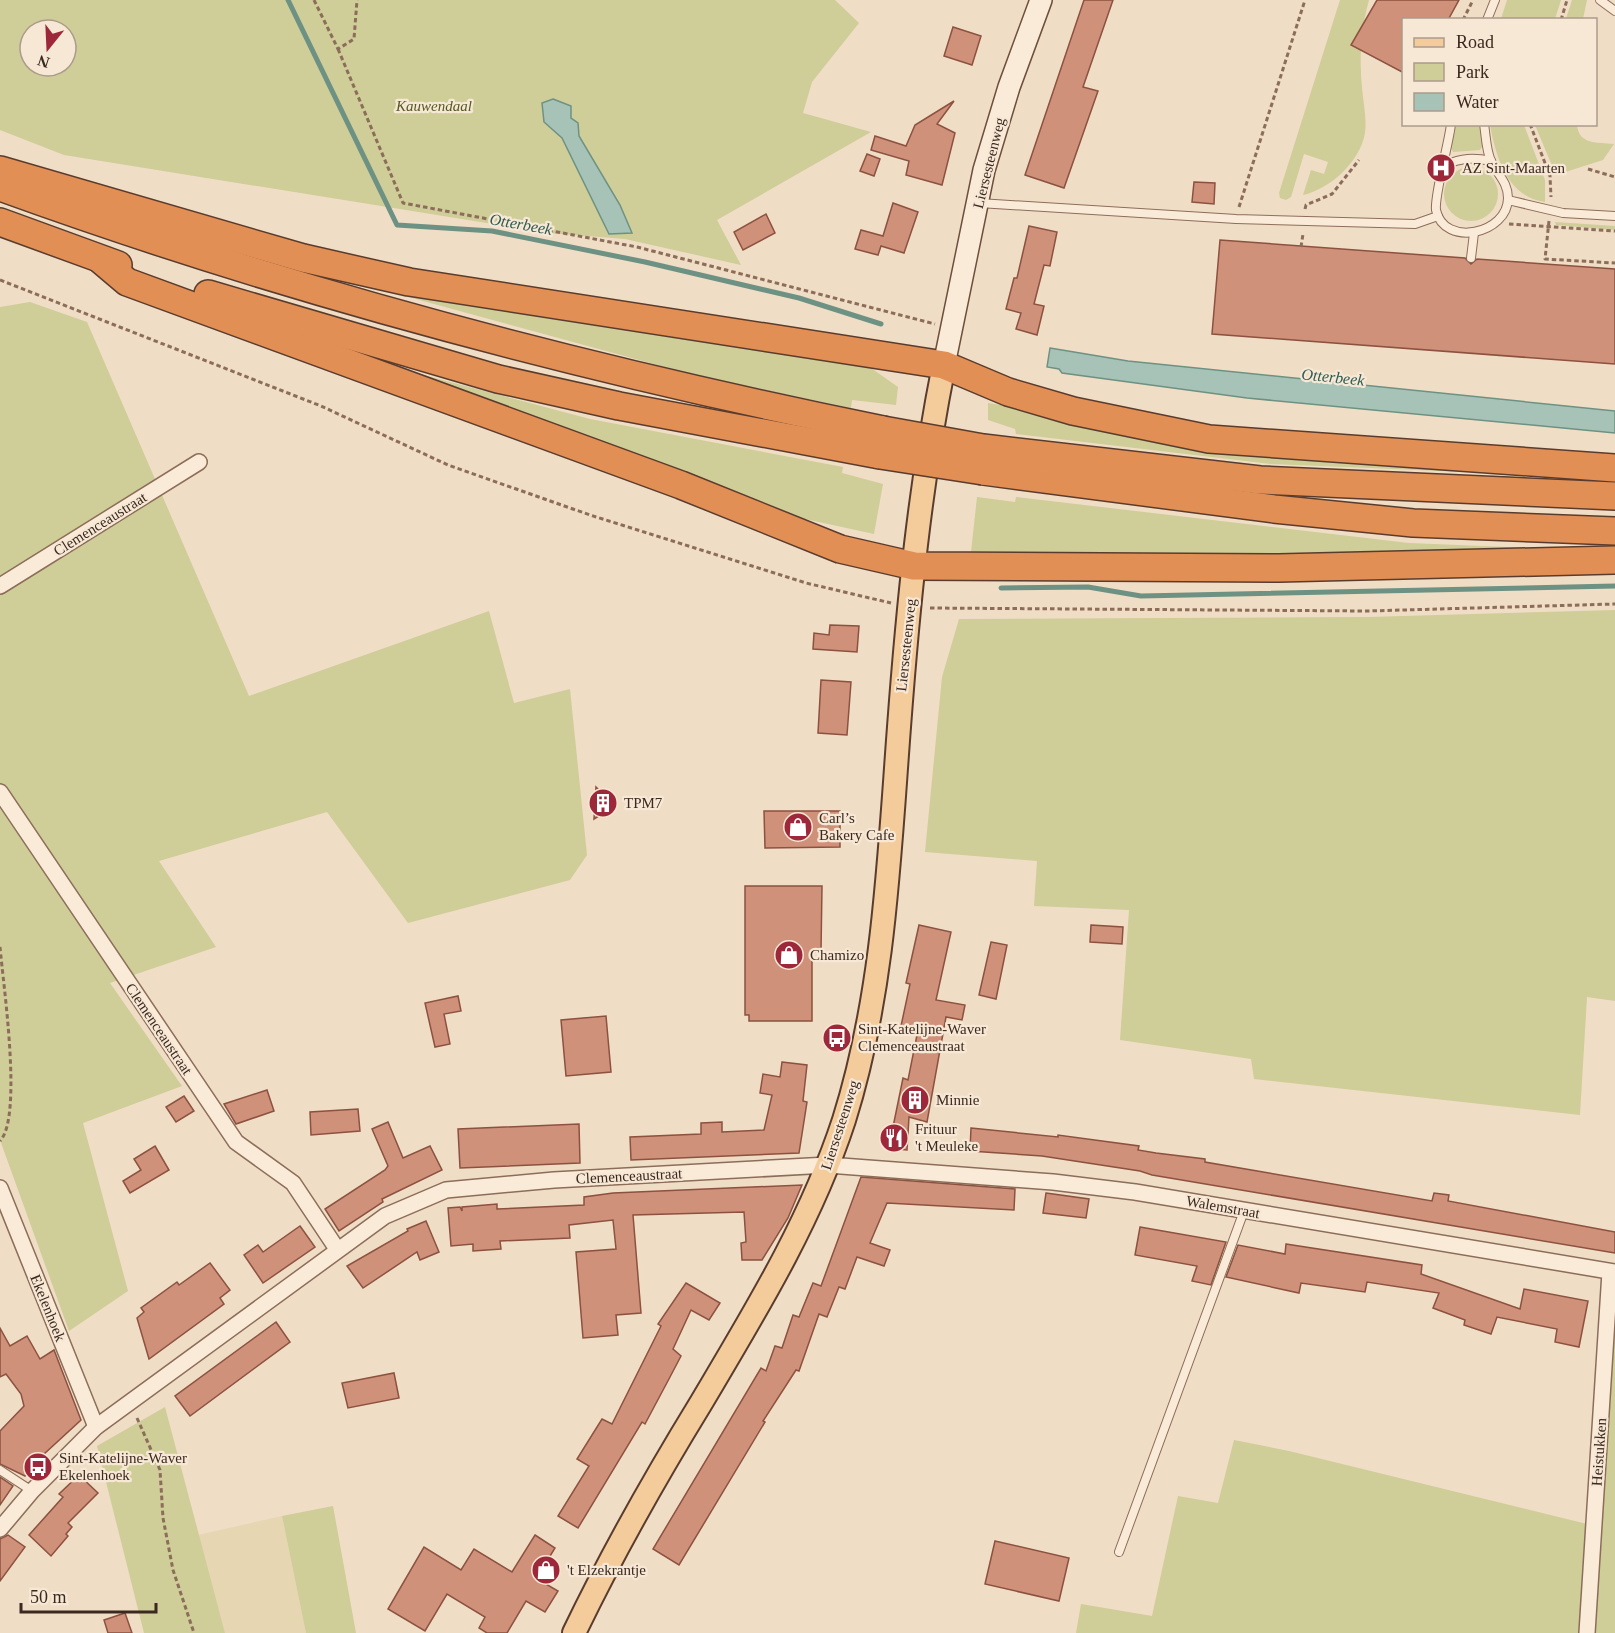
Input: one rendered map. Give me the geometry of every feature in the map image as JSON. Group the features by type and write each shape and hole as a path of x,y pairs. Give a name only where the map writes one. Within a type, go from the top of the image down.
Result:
{"highway":[{"path":"0,170 303,258 409,282 944,365 1008,392 1073,411 1209,439 1615,468"},
{"path":"0,187 98,222 278,280 481,338 722,397 882,442 1263,508 1413,523 1615,531"},
{"path":"0,222 101,260 300,323 498,379 779,438 882,442"},
{"path":"101,260 127,282 669,481 840,549 914,566 1279,568 1615,560"},
{"path":"983,459 1260,480 1615,496"}],"main road":[{"name":"Liersesteenweg","path":"574,1633 607,1563 758,1307 801,1225 828,1165 853,1089 882,930 914,566 923,484 937,401 978,203 1009,87 1041,0"}],"street":[{"name":"Clemenceaustraat","path":"0,586 199,462"},
{"name":"Clemenceaustraat","path":"0,792 236,1142 293,1183 338,1249"},
{"name":"Clemenceaustraat","path":"0,1529 32,1491 96,1427 392,1212 446,1190 554,1180 828,1165"},
{"name":"Walemstraat","path":"828,1165 1053,1182 1134,1192 1613,1272"},
{"name":"Ekelenhoek","path":"0,1188 96,1427"},
{"name":"Heistukken","path":"1587,1633 1613,1272"}],"lane":[{"path":"1488,18 1495,0"},
{"path":"1600,0 1615,11"},
{"path":"1451,126 1436,207 1438,216 1456,231 1474,233 1495,224 1502,217 1508,200 1507,188 1491,161 1484,126"},
{"path":"1445,165 1461,158 1475,157 1491,161"},
{"path":"1508,200 1563,213 1615,216"},
{"path":"978,203 1304,221 1415,224 1438,216"},
{"path":"1471,258 1474,233"},
{"path":"1119,1552 1244,1211"},
{"path":"0,1470 32,1491"}],"path":[{"path":"314,0 338,49 403,203 637,247 952,329"},
{"path":"338,49 354,39 357,0"},
{"path":"1236,219 1305,0"},
{"path":"1464,18 1473,0"},
{"path":"1562,18 1567,0"},
{"path":"1301,247 1306,206 1332,194 1359,160"},
{"path":"1588,169 1615,177"},
{"path":"1495,224 1615,231"},
{"path":"0,947 11,1062 9,1110 4,1137 0,1141"},
{"path":"131,1402 160,1470 162,1518 173,1570 194,1633"}],"shaded area":[{"path":"282,1516 306,1633 225,1633 198,1535"}],"green space":[{"name":"Kauwendaal","path":"0,0 835,0 859,23 812,82 803,113 871,132 717,220 741,265 625,239 549,233 64,155 0,130"},
{"path":"1340,0 1369,0 1362,32 1361,54 1365,133 1357,154 1342,173 1323,187 1303,195 1311,170 1324,174 1328,162 1304,154 1291,197 1286,200 1280,198 1279,193"},
{"path":"1507,0 1561,0 1555,18 1501,18"},
{"path":"1572,0 1587,0 1583,18 1566,18"},
{"path":"1456,126 1479,126 1483,145 1480,150 1453,152 1451,148"},
{"path":"1490,126 1524,126 1545,180 1545,202 1532,199 1512,184 1496,150"},
{"path":"1535,126 1577,126 1581,136 1585,139 1614,144 1603,160 1559,174 1553,168"},
{"path":"1466,167 1476,167 1490,175 1496,184 1498,194 1496,204 1490,213 1476,221 1466,221 1449,209 1444,199 1444,189 1456,172"},
{"path":"1555,222 1615,226 1615,230 1556,225"},
{"path":"284,263 861,361 898,387 896,405 852,400 851,408 694,375"},
{"path":"30,302 87,322 249,696 489,611 514,703 570,689 587,855 570,880 408,923 327,812 159,861 216,947 110,983 182,1086 83,1123 128,1291 69,1331 0,1140 0,307"},
{"path":"359,358 590,419 843,467 842,473 883,484 874,534 796,517"},
{"path":"988,403 1615,478 1271,464 1016,434 1015,429 988,420"},
{"path":"977,497 1015,502 1016,497 1409,543 1606,551 1291,555 971,552"},
{"path":"1615,610 1615,1001 1587,997 1580,1115 1254,1079 1251,1059 1120,1040 1129,910 1034,906 1037,861 925,852 942,677 959,619 1369,617"},
{"path":"1610,1321 1615,1321 1615,1633 1589,1633"},
{"path":"165,1407 225,1633 144,1633 97,1446"},
{"path":"1234,1440 1289,1451 1587,1524 1581,1633 1076,1633 1081,1604 1152,1616 1178,1496 1218,1503"},
{"path":"333,1506 356,1633 306,1633 282,1516"}],"water":[{"path":"553,99 571,106 571,118 578,123 579,136 620,205 632,233 609,234 562,138 544,122 542,103"},
{"path":"1050,348 1128,361 1615,411 1615,433 1247,398 1062,373 1059,369 1047,367"}],"building":[{"path":"1084,0 1113,0 1083,87 1098,91 1064,188 1025,175"},
{"path":"1377,0 1459,0 1449,18 1402,18 1402,72 1351,45"},
{"path":"953,27 981,36 972,65 944,56"},
{"path":"954,101 937,124 955,133 942,185 906,175 909,161 871,150 875,136 906,146 915,125"},
{"path":"867,154 880,159 874,176 860,171"},
{"path":"1194,182 1215,183 1214,204 1192,202"},
{"path":"893,203 918,212 904,253 881,246 878,255 855,249 861,230 883,236"},
{"path":"766,214 775,233 743,250 734,232"},
{"path":"1029,226 1057,232 1050,266 1044,265 1034,304 1044,306 1037,335 1016,329 1021,313 1006,309 1014,278 1017,278"},
{"path":"1220,240 1465,258 1471,264 1477,259 1615,269 1615,364 1212,334"},
{"path":"830,625 859,626 857,652 813,649 814,633 829,635"},
{"path":"821,680 851,682 847,735 818,733"},
{"name":"TPM7","path":"596,787 606,797 611,797 610,812 605,812 594,819"},
{"path":"764,811 840,811 840,847 765,848"},
{"path":"745,886 822,886 821,952 812,952 812,1021 749,1021 749,1015 745,1015"},
{"path":"919,925 951,932 936,1000 965,1005 962,1020 946,1017 927,1122 909,1117 907,1150 887,1148 889,1126 893,1127 903,1078 908,1080 918,1030 901,1026 910,984 906,983"},
{"path":"1091,925 1123,927 1122,944 1090,942"},
{"path":"991,942 1007,945 996,999 979,995"},
{"path":"458,996 461,1011 444,1014 450,1044 435,1047 425,1003"},
{"path":"606,1016 611,1072 566,1076 561,1020"},
{"path":"782,1062 807,1065 803,1101 807,1102 799,1153 631,1160 630,1137 701,1134 701,1123 722,1122 722,1132 764,1130 772,1095 760,1093 763,1074 780,1077"},
{"path":"267,1090 274,1111 236,1124 224,1104"},
{"path":"184,1096 194,1111 176,1122 166,1107"},
{"path":"358,1109 360,1131 311,1135 310,1112"},
{"path":"388,1122 403,1158 430,1146 442,1170 382,1199 383,1202 339,1231 325,1209 388,1166 372,1129"},
{"path":"579,1124 580,1163 460,1168 458,1129"},
{"path":"971,1128 1058,1137 1058,1135 1139,1146 1138,1150 1205,1159 1205,1162 1432,1201 1434,1193 1449,1195 1448,1201 1615,1232 1615,1253 1152,1175 1140,1171 1042,1156 970,1151"},
{"path":"155,1146 169,1170 130,1193 123,1181 141,1170 134,1159"},
{"path":"861,1177 1015,1189 1014,1210 887,1203 870,1243 890,1250 884,1266 857,1257 845,1289 839,1287 827,1317 819,1314 799,1371 796,1370 763,1421 765,1422 679,1565 653,1549 761,1368 766,1371 775,1346 782,1348 793,1315 799,1317 813,1283 821,1286"},
{"path":"802,1185 788,1218 762,1260 742,1260 741,1243 746,1242 744,1212 633,1215 641,1313 616,1315 618,1335 583,1338 576,1252 616,1249 613,1220 569,1225 570,1238 500,1241 501,1249 473,1251 473,1244 451,1246 448,1208 460,1207 462,1211 462,1207 497,1204 497,1209 584,1205 584,1197 613,1193"},
{"path":"1046,1193 1089,1199 1086,1218 1043,1213"},
{"path":"426,1221 439,1252 420,1260 417,1252 363,1288 347,1266 408,1231 407,1229"},
{"path":"300,1226 315,1247 263,1283 244,1255 258,1245 263,1252"},
{"path":"1140,1227 1226,1242 1211,1285 1192,1281 1197,1266 1135,1255"},
{"path":"1286,1244 1422,1265 1421,1274 1520,1309 1524,1289 1588,1301 1579,1347 1555,1342 1557,1329 1497,1317 1491,1334 1464,1325 1465,1320 1433,1308 1439,1293 1367,1282 1365,1292 1301,1283 1299,1293 1226,1277 1238,1245 1285,1254"},
{"path":"210,1263 230,1290 220,1298 224,1304 149,1359 137,1318 144,1312 141,1308 177,1282 179,1285"},
{"path":"686,1283 720,1303 709,1320 691,1310 673,1349 681,1356 645,1424 642,1422 578,1528 558,1516 589,1466 577,1459 602,1419 612,1424 661,1326 658,1324"},
{"path":"276,1322 290,1342 190,1416 175,1396"},
{"path":"0,1328 10,1346 27,1336 40,1359 54,1350 81,1420 43,1455 25,1476 0,1464 0,1431 24,1406 21,1394 6,1374 0,1377"},
{"path":"394,1373 399,1398 348,1408 342,1383"},
{"path":"79,1475 98,1493 68,1523 72,1527 66,1534 68,1536 51,1556 29,1535 63,1497 59,1494"},
{"path":"0,1477 13,1486 0,1505"},
{"path":"8,1535 25,1547 0,1581 0,1539"},
{"path":"535,1535 555,1548 547,1561 554,1566 544,1583 558,1591 545,1612 526,1601 507,1633 487,1633 479,1628 485,1617 447,1594 425,1631 388,1609 424,1547 461,1570 474,1549 512,1572"},
{"path":"995,1541 1069,1558 1059,1601 985,1584"},
{"path":"125,1613 132,1633 108,1633 104,1620"}],"waterway":[{"name":"Otterbeek","path":"288,0 397,225 492,231 645,262 799,298 881,324"},
{"path":"1001,588 1088,587 1141,596 1615,586"}],"place":[{"name":"AZ Sint-Maarten","path":"1441,168"},
{"name":"TPM7","path":"603,803"},
{"name":"Carl’s Bakery Cafe","path":"798,827"},
{"name":"Chamizo","path":"789,955"},
{"name":"Sint-Katelijne-Waver Clemenceaustraat","path":"837,1038"},
{"name":"Minnie","path":"915,1100"},
{"name":"Frituur 't Meuleke","path":"894,1138"},
{"name":"Sint-Katelijne-Waver Ekelenhoek","path":"38,1467"},
{"name":"'t Elzekrantje","path":"546,1570"}]}
